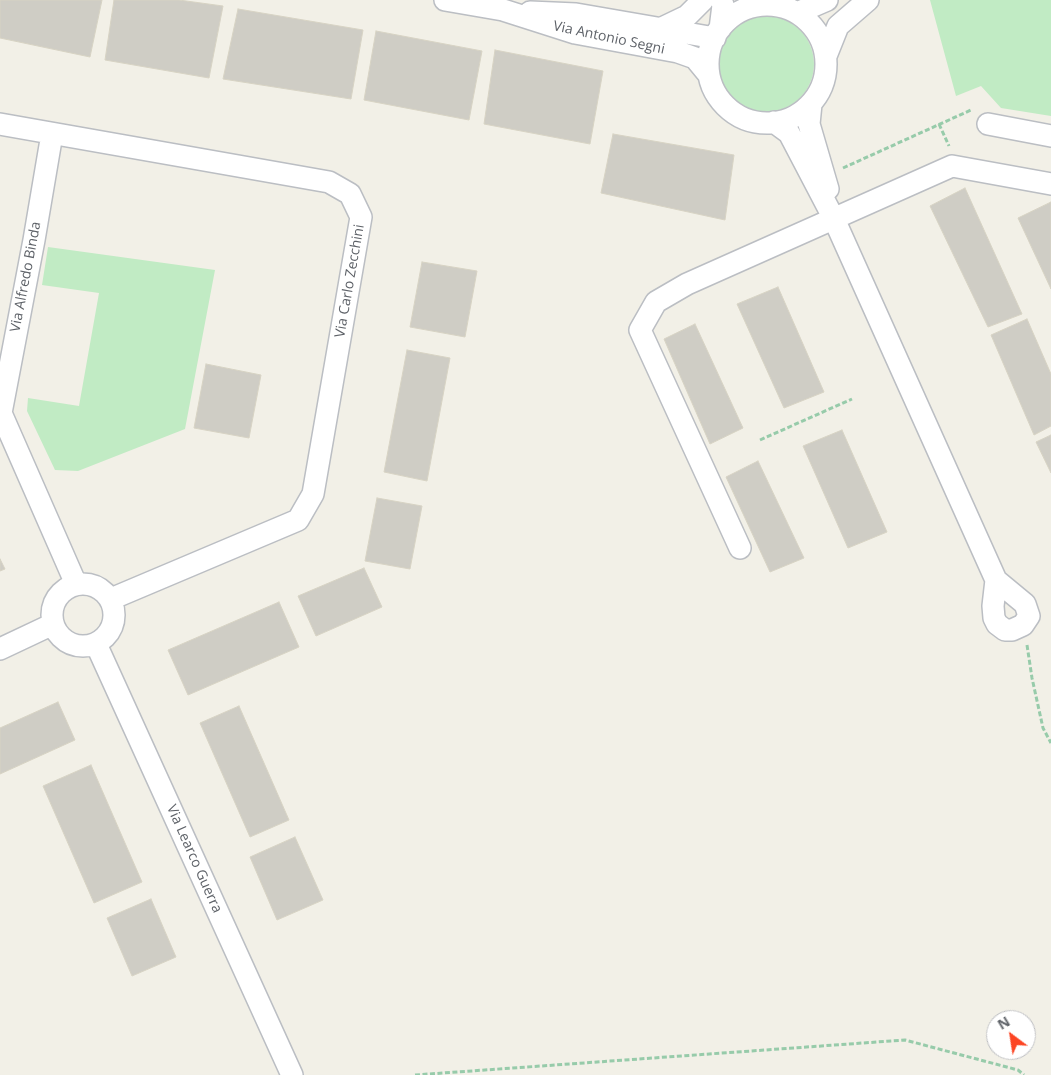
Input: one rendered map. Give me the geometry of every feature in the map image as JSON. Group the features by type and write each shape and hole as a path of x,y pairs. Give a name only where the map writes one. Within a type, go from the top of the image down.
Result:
{"street":[{"name":"Via Antonio Segni","path":"444,0 503,10 576,14 662,28 717,34"},
{"name":"Via Antonio Segni","path":"662,28 687,16 703,0"},
{"path":"717,34 731,18 759,3 797,13 814,28 822,41 826,56 824,82 818,94 810,104 794,116 774,122 757,122 748,119 726,106 715,92 709,75 709,56 717,34 723,4 722,0"},
{"path":"797,13 827,0"},
{"path":"826,56 838,26 868,0"},
{"name":"Via Antonio Segni","path":"503,10 575,33 678,52 695,58 709,75"},
{"path":"810,104 809,124 825,176 834,218"},
{"path":"774,122 789,133 834,218 996,580 1025,604 1029,616 1023,625 1012,630 1005,630 997,624 994,618 993,606 996,580"},
{"name":"Via Carlo Zecchini","path":"0,124 329,182 350,194 361,217 313,494 298,520 111,599"},
{"path":"988,124 1051,136"},
{"name":"Via Alfredo Binda","path":"52,134 1,413 76,584"},
{"path":"740,548 640,330 656,302 687,284 952,166 1051,184"},
{"path":"86,583 105,591 111,599 115,609 113,625 104,638 96,644 86,646 75,645 62,637 54,624 52,614 54,604 66,588 86,583"},
{"path":"0,649 54,624"},
{"name":"Via Learco Guerra","path":"96,644 292,1075"}],"path":[{"path":"825,176 984,105 988,124"},
{"path":"760,440 852,399"},
{"path":"1023,625 1043,728 1051,743"},
{"path":"415,1075 905,1040 1018,1070 1024,1075"}],"green space":[{"path":"930,0 1051,0 1051,116 1001,108 981,86 956,96"},
{"path":"766,16 784,20 800,30 810,46 814,64 810,82 800,98 784,108 766,112 748,108 732,98 722,82 718,64 722,46 732,30 748,20"},
{"path":"48,247 215,270 185,429 78,471 55,470 27,411 28,398 79,406 99,293 42,285"}],"building":[{"path":"0,0 102,0 90,57 0,38"},
{"path":"114,0 179,0 223,6 209,78 105,60"},
{"path":"238,9 363,30 351,99 223,79"},
{"path":"376,31 482,51 469,120 364,100"},
{"path":"495,50 603,71 590,144 484,124"},
{"path":"613,134 734,155 725,220 601,193"},
{"path":"965,188 1022,314 988,327 930,206"},
{"path":"1051,202 1051,289 1018,218"},
{"path":"422,262 477,271 465,337 410,327"},
{"path":"778,287 824,392 784,408 737,304"},
{"path":"1027,319 1051,374 1051,426 1034,435 991,335"},
{"path":"695,324 743,428 710,444 664,339"},
{"path":"407,350 450,358 427,481 384,472"},
{"path":"206,364 261,375 249,438 194,428"},
{"path":"842,430 887,532 848,548 803,446"},
{"path":"1051,435 1051,473 1036,442"},
{"path":"758,461 804,558 770,572 726,477"},
{"path":"377,498 422,506 410,569 365,561"},
{"path":"0,559 5,569 0,571"},
{"path":"364,568 382,607 316,636 298,596"},
{"path":"279,602 299,647 188,695 168,650"},
{"path":"58,702 75,740 0,774 0,728"},
{"path":"239,706 289,820 250,837 200,723"},
{"path":"91,765 142,882 94,903 43,786"},
{"path":"295,837 323,900 277,920 250,857"},
{"path":"151,899 176,957 132,976 107,918"}]}
